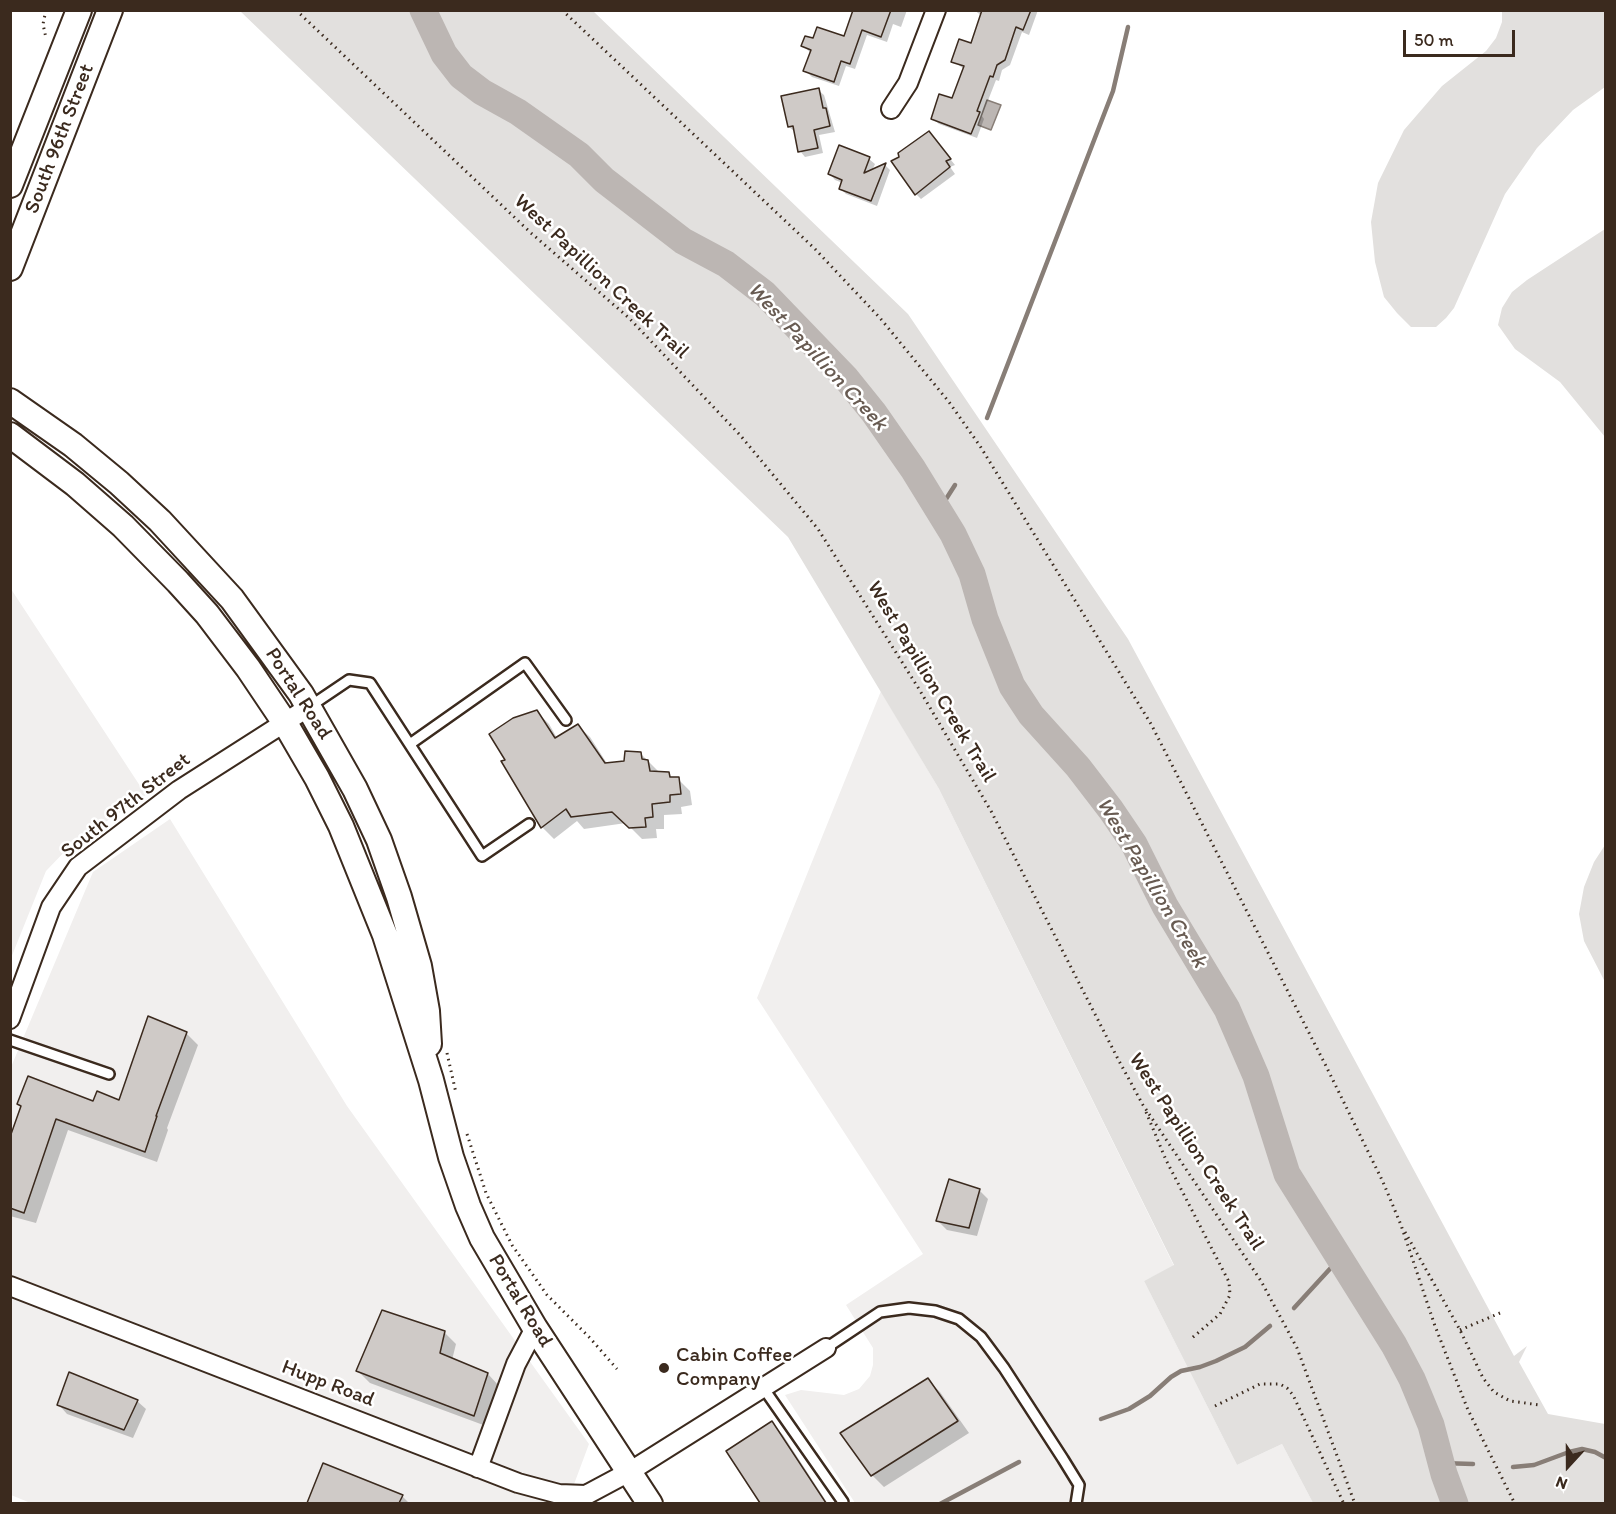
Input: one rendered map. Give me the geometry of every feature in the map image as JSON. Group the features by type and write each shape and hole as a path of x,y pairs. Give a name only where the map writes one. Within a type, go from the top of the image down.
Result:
{"main road":[{"name":"South 96th Street","path":"10,185 79,10"},
{"name":"South 96th Street","path":"10,268 110,10"},
{"name":"Portal Road","path":"10,401 73,445 160,521 232,599 270,649 309,707 355,789 379,840 399,897 419,966 427,1011 431,1080"},
{"name":"Portal Road","path":"10,435 123,526 207,614 248,668 318,778 341,826 385,936 431,1080 451,1157 468,1206 490,1252 535,1328 650,1503"}],"street":[{"path":"891,109 908,83 936,10"},
{"name":"South 97th Street","path":"10,1018 51,907 78,867 179,790 309,707"},
{"name":"Hupp Road","path":"10,1286 478,1468 518,1483 559,1494 586,1495 629,1472 826,1347"},
{"path":"478,1468 516,1364 535,1328"}],"lane":[{"path":"410,744 525,663 566,720"},
{"path":"309,707 349,681 370,683 482,856 529,824"},
{"path":"10,1040 109,1074"},
{"path":"826,1347 880,1312 909,1308 936,1311 959,1319 981,1337 1063,1459 1079,1485 1076,1503"},
{"path":"762,1386 843,1502"}],"path":[{"name":"West Papillion Creek Trail","path":"297,10 531,233 629,318 740,435 818,529 991,811 1143,1105 1261,1281 1287,1329 1312,1384 1355,1503"},
{"path":"562,10 815,249 893,333 981,446 1150,724 1326,1066 1383,1182 1401,1225 1435,1326 1467,1410 1515,1503"},
{"path":"446,1050 456,1094"},
{"path":"1143,1105 1166,1160 1229,1282 1230,1295 1220,1314 1192,1338"},
{"path":"465,1127 486,1192 512,1245 547,1295 617,1369"},
{"path":"1401,1225 1460,1330 1483,1378 1494,1392 1510,1401 1540,1405"},
{"path":"1460,1330 1500,1313"},
{"path":"1215,1406 1260,1384 1280,1384 1287,1388 1293,1395 1331,1480 1344,1503"}],"shaded area":[{"path":"240,11 593,11 908,314 1128,639 1514,1356 1527,1346 1519,1362 1548,1414 1605,1424 1605,1503 1313,1503 1282,1444 1237,1465 1144,1281 1174,1265 939,789 788,537"},
{"path":"1502,11 1605,11 1605,87 1573,110 1537,148 1505,194 1454,308 1446,318 1436,327 1411,327 1384,297 1375,262 1371,222 1378,183 1404,130 1442,86 1486,51 1496,38 1502,22"},
{"path":"987,100 1001,105 991,130 978,125"},
{"path":"1605,229 1605,437 1560,382 1515,349 1498,325 1502,308 1512,292"},
{"path":"11,589 146,795 71,845 46,871 11,958"},
{"path":"881,691 939,789 1174,1266 1144,1281 1237,1465 1282,1444 1313,1503 855,1503 785,1395 801,1390 844,1395 859,1389 870,1376 873,1365 873,1348 846,1305 923,1254 757,998"},
{"path":"170,819 347,1106 589,1444 567,1503 33,1504 11,1495 11,1067 93,872"},
{"path":"1605,845 1605,982 1584,941 1579,914 1584,887 1594,862"}],"building":[{"path":"853,10 891,10 881,37 862,30 850,64 841,61 834,82 803,71 811,50 801,46 805,36 813,38 817,27 844,36"},
{"path":"982,10 1031,10 1023,30 1016,27 1005,60 997,65 993,77 990,76 971,134 931,119 939,94 952,98 964,66 951,62 959,39 971,43"},
{"path":"819,88 830,126 814,130 818,148 798,152 793,126 788,127 781,96"},
{"path":"929,131 951,159 946,161 950,167 915,195 891,161 899,157 898,153"},
{"path":"839,145 870,157 864,173 886,163 871,201 839,189 842,180 828,174"},
{"path":"537,710 555,738 578,724 605,763 624,761 625,751 641,752 642,759 648,760 650,771 669,772 670,777 679,777 681,794 670,795 670,802 652,804 653,817 645,818 646,827 629,828 612,812 571,817 566,809 541,828 501,761 505,760 489,734 513,718"},
{"path":"148,1016 187,1032 145,1152 56,1119 24,1213 10,1208 10,1137 21,1106 17,1104 28,1076 93,1101 97,1091 119,1100"},
{"path":"949,1179 980,1189 969,1228 936,1221"},
{"path":"382,1310 445,1331 440,1353 488,1373 474,1416 356,1371"},
{"path":"69,1372 138,1400 124,1430 57,1405"},
{"path":"928,1378 958,1421 871,1476 840,1433"},
{"path":"772,1421 826,1503 760,1503 726,1451"},
{"path":"323,1463 403,1495 399,1503 307,1503"}],"waterway":[{"name":"West Papillion Creek","path":"423,10 444,54 461,76 579,155 604,180 683,241 726,264 765,294 845,377 874,413 913,469 953,534 972,574 985,619 1012,686 1031,715 1078,767 1134,844 1165,906 1227,1009 1256,1076 1287,1174 1394,1345 1412,1379 1431,1425 1444,1474 1455,1504"},
{"path":"987,418 1113,91 1128,27"},
{"path":"939,510 955,485"},
{"path":"1294,1308 1339,1259"},
{"path":"1101,1419 1129,1409 1150,1396 1181,1371 1200,1367 1245,1347 1270,1326"},
{"path":"1513,1467 1534,1465 1582,1449 1606,1458"},
{"path":"940,1504 1019,1462"},
{"path":"1441,1463 1473,1464"}],"place":[{"name":"Cabin Coffee Company","path":"664,1368"}]}
